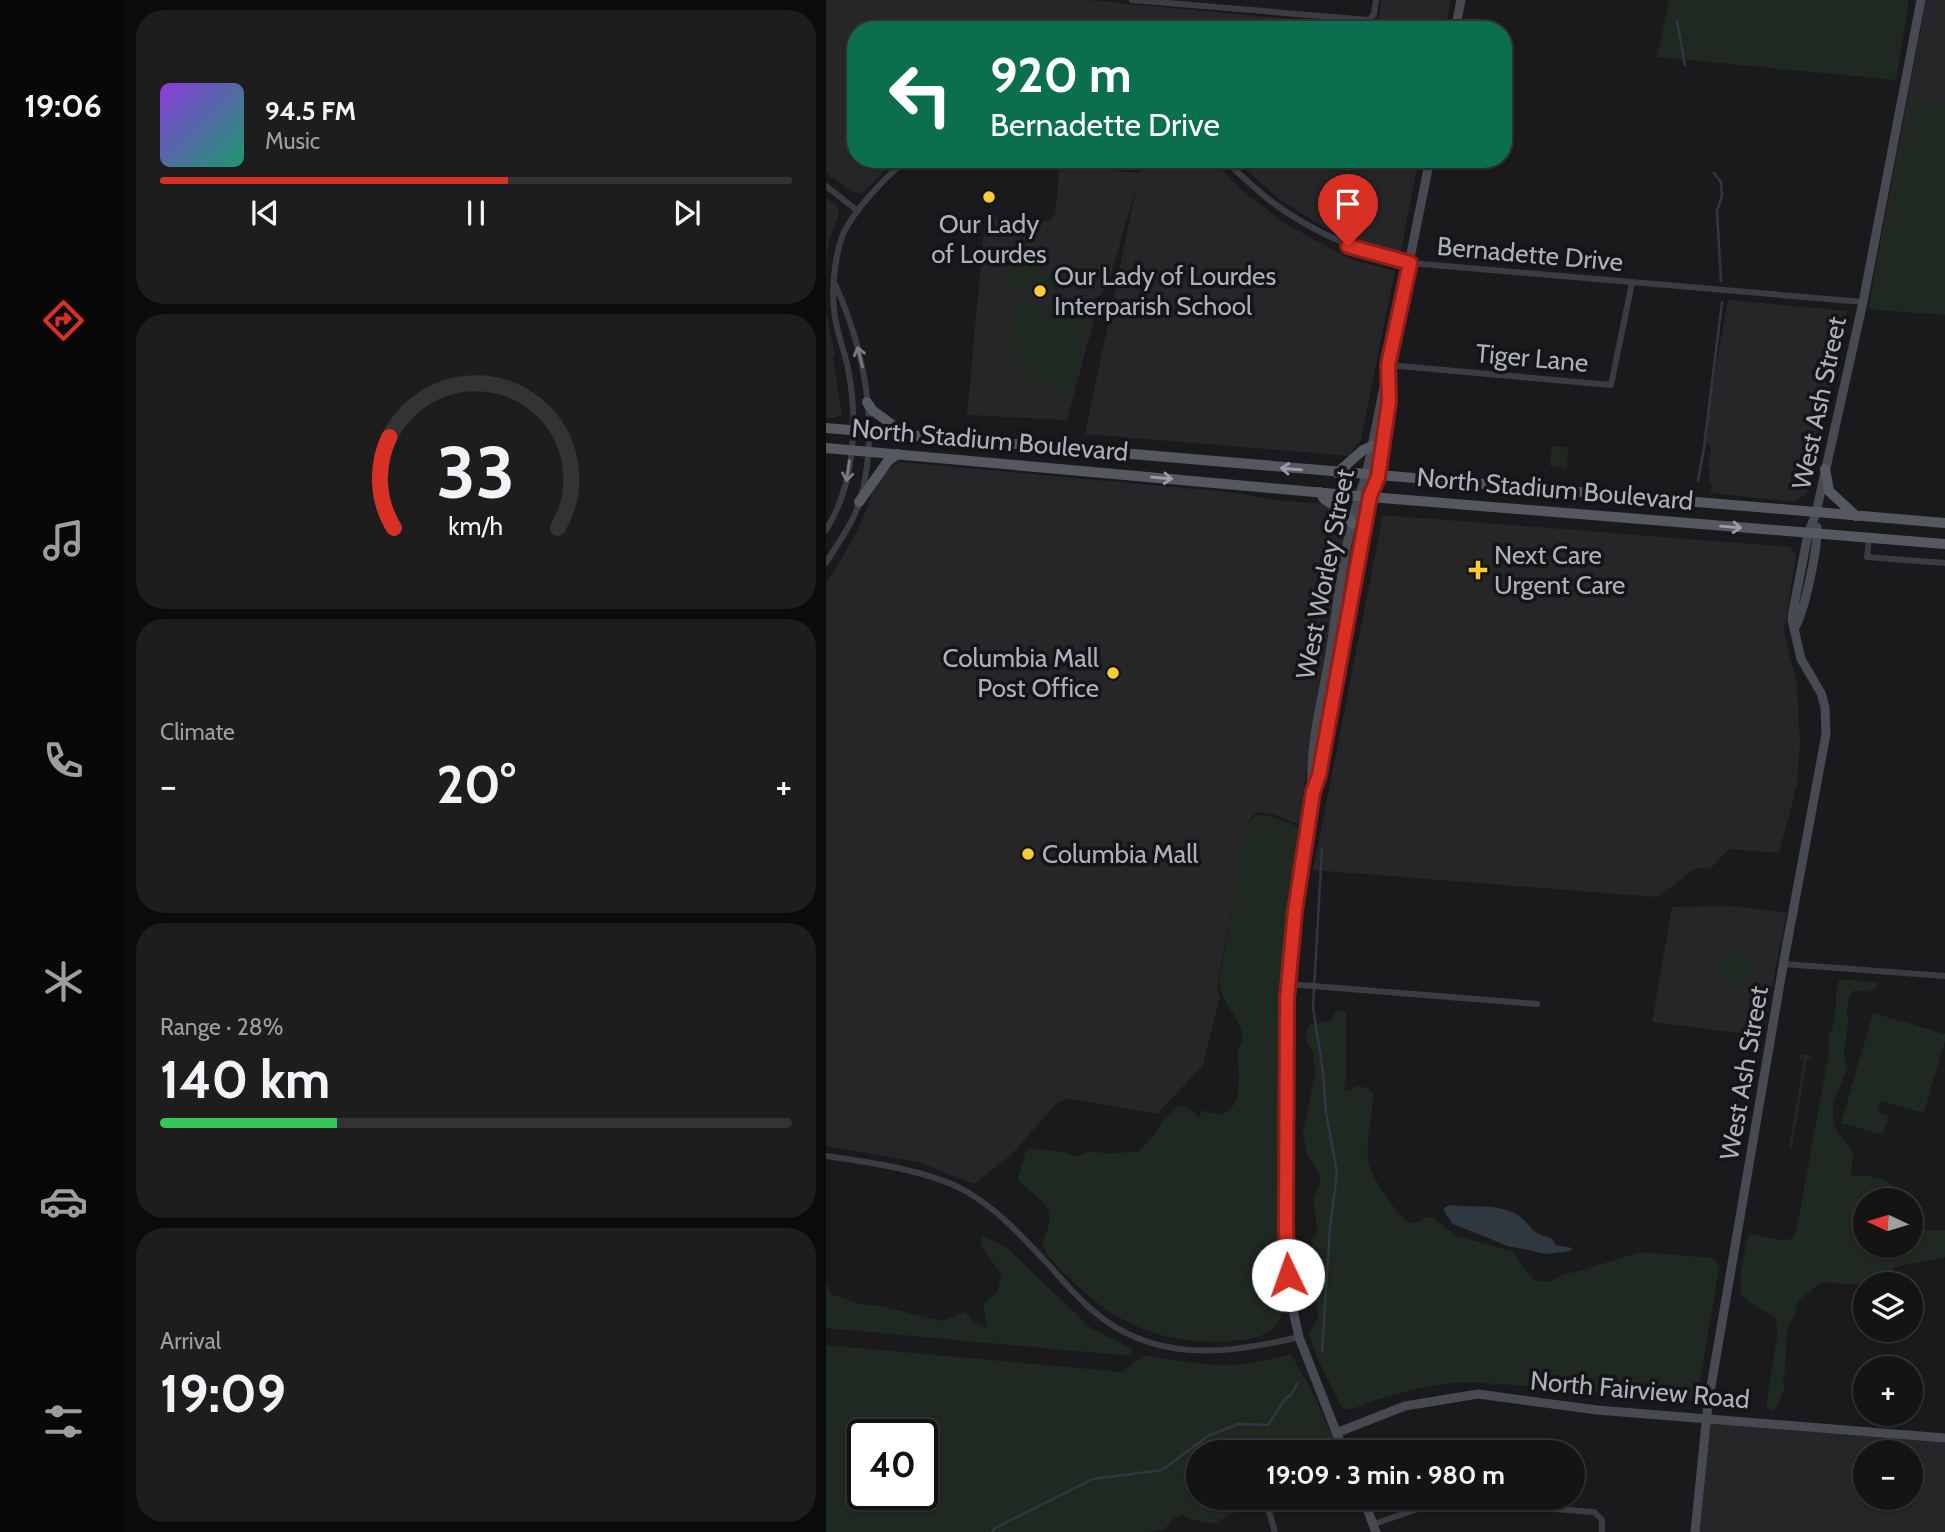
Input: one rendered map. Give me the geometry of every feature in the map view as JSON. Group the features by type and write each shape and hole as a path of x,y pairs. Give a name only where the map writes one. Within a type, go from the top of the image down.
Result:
{"main road":[{"path":"867,402 872,410 908,436"},
{"name":"North Stadium Boulevard","path":"826,428 1945,523"},
{"path":"1337,473 1363,450 1372,446"},
{"name":"North Stadium Boulevard","path":"826,448 1945,544"},
{"path":"859,502 888,461 898,454"},
{"path":"1825,469 1829,491 1856,516"},
{"path":"1320,492 1324,499 1344,512 1353,524"}],"street":[{"path":"1132,0 1369,20 1374,15 1376,0"},
{"path":"1457,21 1461,0"},
{"name":"West Ash Street","path":"1695,1532 1706,1418 1827,721 1821,693 1801,659 1792,620 1793,611 1813,534 1863,302 1921,0"},
{"path":"826,530 843,496 851,450 849,376 835,319 835,282 843,236 858,211 899,168"},
{"name":"Bernadette Drive","path":"1233,168 1271,201 1320,232 1348,246 1410,263 1863,302"},
{"name":"West Worley Street","path":"1372,476 1372,446 1428,168"},
{"path":"826,186 858,211"},
{"path":"826,562 859,502 869,432 862,361 835,282"},
{"name":"Tiger Lane","path":"1388,365 1611,385 1632,282"},
{"name":"West Worley Street","path":"1339,1440 1299,1337 1290,1295 1286,1229 1288,984 1295,911 1313,792 1315,737 1353,524 1372,476 1389,401 1388,365"},
{"name":"West Worley Street","path":"1313,792 1319,775 1364,496"},
{"path":"1869,539 1867,557 1945,563"},
{"path":"1784,964 1945,976"},
{"path":"1288,984 1536,1004"},
{"path":"826,1156 916,1173 963,1190 1007,1220 1094,1311 1115,1327 1138,1338 1161,1346 1214,1352 1299,1337"},
{"name":"North Fairview Road","path":"1336,1433 1405,1406 1478,1394 1597,1410 1945,1438"},
{"path":"1368,1510 1375,1528 1429,1505 1461,1502 1594,1512 1602,1520 1602,1532"},
{"path":"1265,1532 1274,1528 1269,1510"}],"shaded area":[{"path":"826,0 1088,0 1314,21 847,21 847,168 887,168 864,192 854,193 826,173"},
{"path":"1381,0 1451,0 1447,21 1379,21"},
{"path":"1669,0 1909,0 1896,80 1657,57"},
{"path":"1926,0 1945,0 1945,315 1868,309"},
{"path":"1913,101 1945,104 1945,315 1870,309"},
{"path":"1060,168 1140,173 1141,168 1220,168 1243,191 1286,224 1350,259 1395,271 1361,439 1349,456 1085,434 1137,185 1109,281 1102,293 1089,303 1093,312 1093,323 1067,420 967,415 985,217 1050,221 1055,215"},
{"path":"1244,168 1417,168 1401,250 1395,252 1328,230 1279,199"},
{"path":"826,198 838,207 839,214 829,241 826,263"},
{"path":"1010,256 1025,260 1061,282 1057,297 1028,295 1012,287 1003,272 1003,261"},
{"path":"1728,300 1847,311 1807,493 1794,502 1710,493 1712,485 1709,481 1708,466 1711,447 1703,438"},
{"path":"1015,303 1084,309 1089,315 1074,391 1035,386 1009,352"},
{"path":"826,312 835,354 833,358 842,414 835,418 826,417"},
{"path":"1552,446 1568,447 1567,468 1550,466"},
{"name":"Columbia Mall","path":"900,462 1238,493 1273,500 1324,504 1344,519 1346,528 1314,715 1299,824 1272,814 1255,813 1248,822 1217,987 1220,997 1203,1065 1157,1114 1066,1098 1057,1103 1011,1155 974,1184 918,1162 826,1146 826,584 857,532 874,486 892,466"},
{"path":"1383,515 1790,547 1796,555 1784,631 1797,685 1800,743 1797,785 1779,853 1729,849 1710,869 1696,868 1658,897 1313,870"},
{"path":"1256,815 1271,816 1299,827 1281,984 1280,1273 1283,1310 1275,1326 1258,1337 1209,1342 1187,1340 1166,1336 1128,1322 1093,1299 1060,1270 1042,1243 1050,1220 1049,1212 1041,1200 1018,1180 1025,1152 1030,1148 1064,1152 1075,1157 1091,1151 1109,1154 1139,1151 1176,1107 1187,1106 1199,1117 1203,1110 1220,1114 1231,1109 1237,1097 1238,1056 1242,1035 1240,1025 1222,996 1219,982 1247,824"},
{"path":"1735,906 1787,913 1762,1036 1652,1022 1672,907"},
{"path":"1728,952 1752,956 1747,988 1722,983 1725,955"},
{"path":"1845,979 1877,983 1878,986 1869,992 1855,990 1849,998 1844,1056 1847,1069 1834,1101 1836,1130 1853,1153 1851,1174 1884,1180 1894,1188 1853,1188 1853,1258 1923,1258 1923,1230 1945,1230 1945,1257 1895,1267 1890,1272 1853,1272 1853,1285 1821,1282 1797,1303 1787,1336 1783,1382 1785,1388 1774,1411 1767,1408 1767,1400 1777,1337 1776,1318 1753,1305 1742,1295 1740,1283 1744,1256 1749,1234 1783,1240 1791,1239 1796,1232 1829,1052 1828,1036 1834,1024 1839,981"},
{"path":"1337,1010 1346,1012 1344,1090 1362,1087 1374,1094 1368,1137 1368,1161 1386,1196 1407,1221 1414,1223 1427,1217 1433,1218 1457,1236 1512,1251 1532,1278 1540,1282 1550,1282 1564,1274 1640,1252 1712,1258 1717,1262 1719,1269 1697,1400 1457,1382 1415,1389 1353,1409 1345,1409 1340,1404 1318,1360 1309,1334 1318,1317 1308,1270 1314,1254 1312,1238 1318,1232 1313,1200 1320,1183 1320,1174 1307,1154 1303,1133 1315,1074 1313,1052 1307,1042 1306,1033 1309,1025 1331,1020"},
{"path":"1873,1013 1945,1034 1924,1113 1880,1101 1877,1112 1889,1116 1883,1135 1841,1123"},
{"path":"1801,1054 1813,1058 1807,1060 1792,1147 1789,1147 1804,1060 1799,1058"},
{"path":"1450,1205 1492,1207 1509,1211 1537,1233 1551,1238 1556,1245 1572,1248 1571,1251 1546,1254 1508,1246 1453,1224 1444,1208"},
{"path":"982,1235 1008,1249 1091,1328 1132,1349 1131,1356 826,1328 826,1281 831,1294 864,1305 881,1306 942,1321 964,1312 975,1323 987,1327 983,1304 998,1292 1001,1274 981,1246"},
{"path":"826,1345 1122,1372 1145,1355 1218,1365 1253,1362 1291,1354 1314,1395 1333,1440 1186,1440 1186,1510 1238,1510 1214,1524 1183,1515 1173,1519 1164,1530 826,1532"},
{"path":"1706,1418 1901,1434 1945,1443 1945,1532 1695,1532"}],"waterway":[{"path":"1677,21 1685,65"},
{"path":"1714,173 1721,182 1722,196 1717,211 1721,281"},
{"path":"1698,481 1722,302"},
{"path":"1322,849 1313,1007 1326,1112 1337,1173 1330,1228 1322,1351"},
{"path":"992,1532 995,1528 1093,1479 1162,1470 1208,1436 1238,1424 1268,1425 1298,1382"}],"place":[{"name":"Our Lady of Lourdes","path":"989,197"},
{"name":"Our Lady of Lourdes Interparish School","path":"1040,291"},
{"name":"Next Care Urgent Care","path":"1478,570"},
{"name":"Columbia Mall Post Office","path":"1113,673"},
{"name":"Columbia Mall","path":"1028,854"}],"route":[{"path":"1288,1275 1287,999 1295,911 1313,792 1319,775 1370,496 1378,477 1389,401 1388,365 1410,263 1380,257 1348,246"}]}
